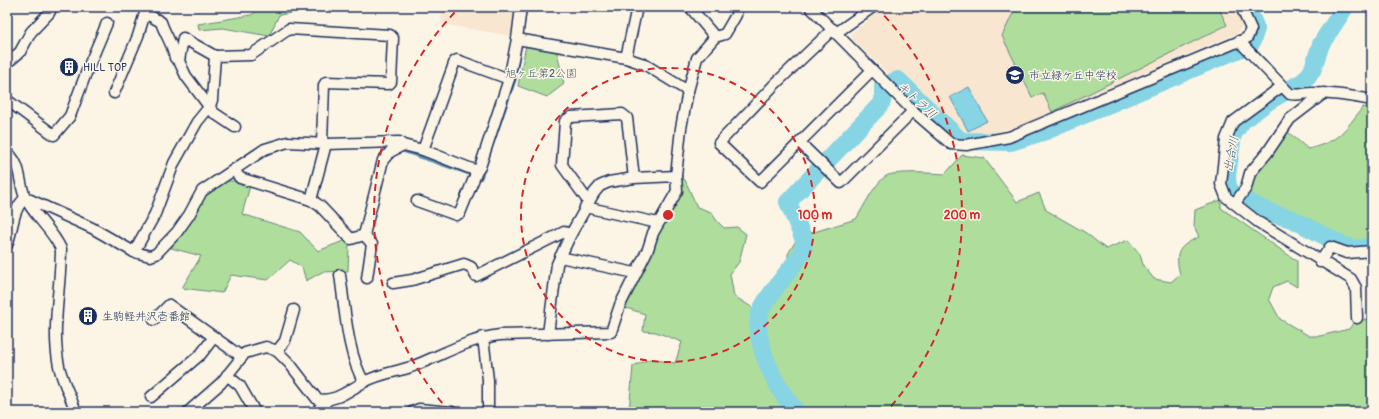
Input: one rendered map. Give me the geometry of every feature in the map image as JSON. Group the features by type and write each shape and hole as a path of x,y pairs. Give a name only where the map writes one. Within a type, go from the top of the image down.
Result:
{"street":[{"path":"7,63 20,52 31,32 49,13 52,7"},
{"path":"417,201 456,215 460,213 480,167 509,79 518,39 521,7"},
{"path":"626,58 636,7"},
{"path":"690,7 715,37"},
{"path":"316,412 327,401 364,382 386,373 411,367 483,337 500,335 611,332 620,305 648,249 658,223 677,191 676,176 688,91 697,58 715,37 725,34 733,23 737,7"},
{"path":"810,7 913,111 950,144 966,145 1009,136 1247,38 1251,29 1241,7"},
{"path":"872,70 800,144 760,182 719,143 775,84 835,31 873,7"},
{"path":"114,93 138,36 145,10 161,22 163,31 172,43 175,58 179,61 190,81 214,113 235,127"},
{"path":"7,100 54,135 70,116 107,23"},
{"path":"179,61 183,38 215,56 251,55 289,29 390,35 393,38 391,82 389,84 326,82 324,85 324,144 311,200"},
{"path":"518,39 626,58 644,64 688,91"},
{"path":"1239,41 1281,87 1290,94 1300,96 1309,92 1347,94 1372,100"},
{"path":"134,252 155,214 174,163 197,122 210,106 212,100 215,56"},
{"path":"423,150 456,60 509,79"},
{"path":"1281,87 1233,122 1226,139 1221,184 1226,197 1258,222 1320,262 1351,279 1356,288 1357,318"},
{"path":"1235,204 1246,188 1250,173 1267,153 1290,119 1324,93"},
{"path":"800,144 840,184 913,111"},
{"path":"634,178 627,118 622,114 571,117 565,121 562,165 587,204 658,223"},
{"path":"26,198 92,228 134,252 146,256 156,254 178,232 190,215 202,191 265,149 288,142 324,144 399,142 403,146 423,150 477,171"},
{"path":"364,235 383,160 390,152 403,146"},
{"path":"7,152 17,163 26,198 56,239 60,249 56,332 57,355 59,368 76,412"},
{"path":"234,170 240,178 311,200 320,206 351,239 364,235"},
{"path":"548,334 557,264 587,204 600,186 609,182 634,178 676,176"},
{"path":"7,245 20,201 26,198"},
{"path":"392,283 412,280 464,264 471,267 476,276 564,232 571,234"},
{"path":"364,235 372,244 367,278"},
{"path":"1320,262 1330,247 1347,253 1372,251"},
{"path":"560,257 635,273"},
{"path":"340,275 349,336 358,372 364,382"},
{"path":"154,320 169,306 242,357"},
{"path":"277,352 285,341 294,310"},
{"path":"483,337 488,380 488,412"},
{"path":"151,397 201,354 214,338"},
{"path":"188,412 227,375 245,353 266,347 277,352 290,364 317,399 327,401"},
{"path":"227,375 240,386 255,412"},
{"path":"412,412 419,409 452,412"}],"shaded area":[{"path":"443,7 516,7 512,36 441,24"},
{"name":"市立緑ケ丘中学校","path":"885,7 1237,7 1244,22 1238,33 1045,115 1044,120 959,142 852,39 851,33"}],"green space":[{"path":"264,7 411,7 385,9 306,9 303,11 279,15 269,36 223,28 199,30 198,24 251,15"},
{"path":"1016,7 1218,7 1227,25 1052,112 1043,93 1032,97 1002,36"},
{"name":"旭ヶ丘第2公園","path":"526,45 557,52 564,84 547,97 518,86"},
{"path":"1363,107 1372,108 1372,242 1359,245 1342,242 1308,223 1269,209 1245,198 1252,177 1288,132 1308,149 1319,146 1334,139 1346,129"},
{"path":"962,155 984,158 1017,202 1039,193 1046,210 1086,233 1106,249 1128,240 1140,254 1143,265 1154,279 1171,282 1180,274 1178,255 1180,251 1187,243 1199,237 1194,226 1195,210 1221,200 1221,208 1297,261 1297,287 1287,281 1273,287 1269,299 1280,319 1309,336 1320,336 1349,329 1354,322 1372,318 1372,412 629,412 633,366 650,359 675,363 682,342 656,332 643,331 645,314 623,307 669,208 679,199 679,178 685,180 697,207 711,212 724,228 737,227 746,234 739,262 730,274 734,296 753,308 770,285 788,266 788,254 798,237 856,219 878,184 886,176 897,173 945,174"},
{"path":"226,181 235,181 250,186 242,214 300,232 318,251 346,240 349,245 348,271 322,272 306,281 302,267 290,260 268,280 231,275 222,293 182,288 201,256 171,248 178,236 191,222 205,193"}],"water":[{"path":"969,87 987,121 968,131 950,97"}],"waterway":[{"path":"400,150 481,178 515,80 526,7"},
{"name":"キトラ川","path":"797,412 789,403 774,378 767,363 759,333 759,319 762,308 771,293 803,251 804,240 788,202 881,104 883,97 883,86 898,80 961,141 1011,142 1046,131 1251,44 1256,29 1247,7"},
{"name":"出合川","path":"1345,7 1321,44 1312,71 1304,81 1269,101 1243,120 1233,134 1227,176 1228,187 1233,194 1242,199 1271,213 1292,219 1344,246 1358,249 1372,246"}],"place":[{"name":"HILL TOP","path":"69,67"},
{"name":"市立緑ケ丘中学校","path":"1015,75"},
{"name":"生駒軽井沢壱番館","path":"88,316"}]}
